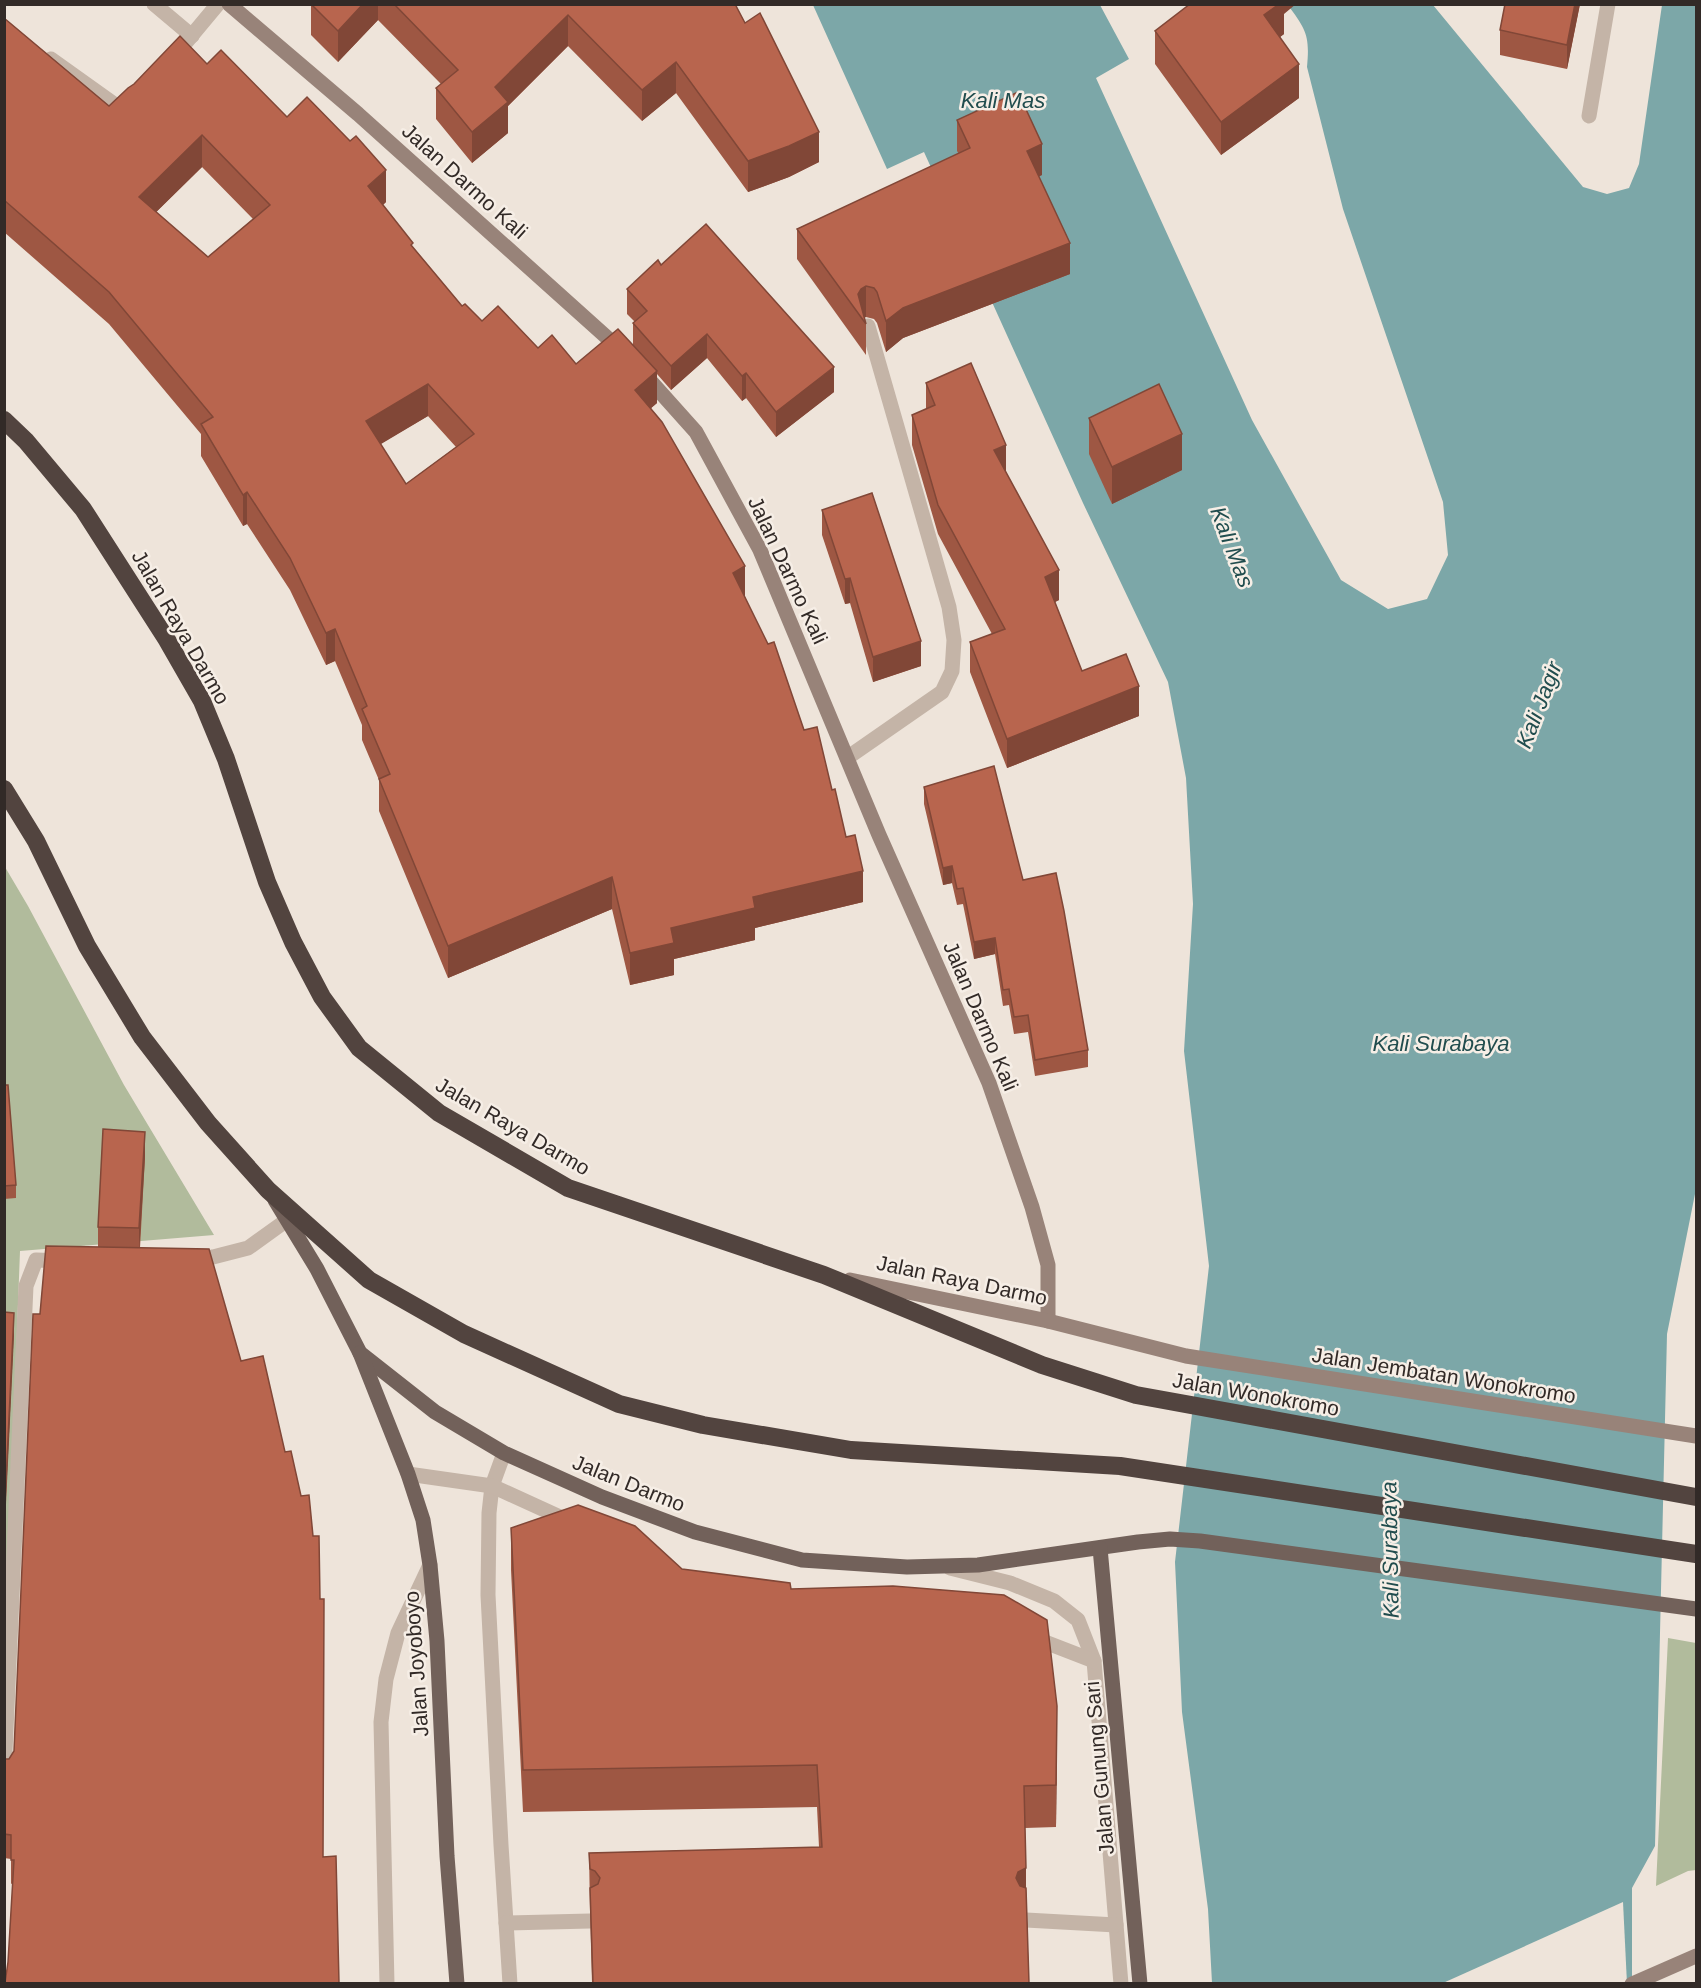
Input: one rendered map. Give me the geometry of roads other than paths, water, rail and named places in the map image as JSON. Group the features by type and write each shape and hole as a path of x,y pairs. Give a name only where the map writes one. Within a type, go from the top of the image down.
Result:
{"highway":[{"name":"Jalan Raya Darmo","path":"4,420 26,441 83,509 167,640 202,701 226,759 267,882 293,942 322,997 359,1048 439,1113 568,1188 824,1275"},
{"path":"4,789 36,841 87,946 142,1037 208,1123 268,1190 369,1280 464,1334 619,1404 703,1425 850,1450 1120,1466 1696,1554"},
{"name":"Jalan Wonokromo","path":"824,1275 1042,1365 1136,1395 1696,1497"}],"main road":[{"name":"Jalan Darmo Kali","path":"229,4 358,114 616,344 696,432 760,550 847,758 989,1083 1032,1207 1048,1265 1048,1321"},
{"name":"Jalan Darmo","path":"268,1190 317,1269 360,1353 435,1412 504,1453 602,1497 695,1532 802,1560 906,1567 978,1565 1100,1548"},
{"name":"Jalan Raya Darmo","path":"824,1275 1048,1321 1186,1356"},
{"name":"Jalan Joyoboyo","path":"360,1353 408,1474 423,1520 430,1565 437,1641 447,1856 457,1983"},
{"name":"Jalan Jembatan Wonokromo","path":"1186,1356 1696,1436"},
{"path":"1100,1548 1170,1539 1200,1541 1696,1609"},
{"name":"Jalan Gunung Sari","path":"1100,1548 1140,1983"},
{"path":"1632,1983 1696,1956"}],"street":[{"path":"154,4 192,36"},
{"path":"160,72 218,4"},
{"path":"1589,116 1608,4"},
{"path":"43,54 121,109 127,110 137,99"},
{"path":"847,758 942,692 952,671 954,640 949,607 868,326"},
{"path":"180,1262 248,1248 287,1220"},
{"path":"4,1774 26,1286 36,1260 80,1261"},
{"path":"504,1453 492,1486 489,1513 488,1595 510,1983"},
{"path":"408,1474 492,1486 589,1530"},
{"path":"387,1983 381,1722 386,1678 398,1633 430,1565"},
{"path":"941,1566 1010,1583 1054,1601 1078,1620 1094,1661 1121,1983"},
{"path":"1015,1631 1094,1661"},
{"path":"1026,1920 1116,1925"},
{"path":"506,1923 590,1921"}],"water":[{"name":"Kali Surabaya","path":"813,5 1100,5 1129,59 1096,78 1252,420 1341,580 1388,609 1427,599 1448,555 1443,502 1343,209 1307,67 1307,40 1299,21 1288,5 1433,5 1583,187 1607,194 1629,188 1639,164 1662,5 1696,5 1696,1189 1667,1334 1655,1846 1632,1888 1632,1983 1212,1983 1208,1909 1182,1712 1175,1562 1209,1266 1184,1051 1193,904 1186,778 1168,682 1083,503 924,152 887,169"}],"water label":[{"name":"Kali Mas","path":"1003,100"},
{"name":"Kali Mas","path":"1232,547"},
{"name":"Kali Jagir","path":"1539,705"}]}
